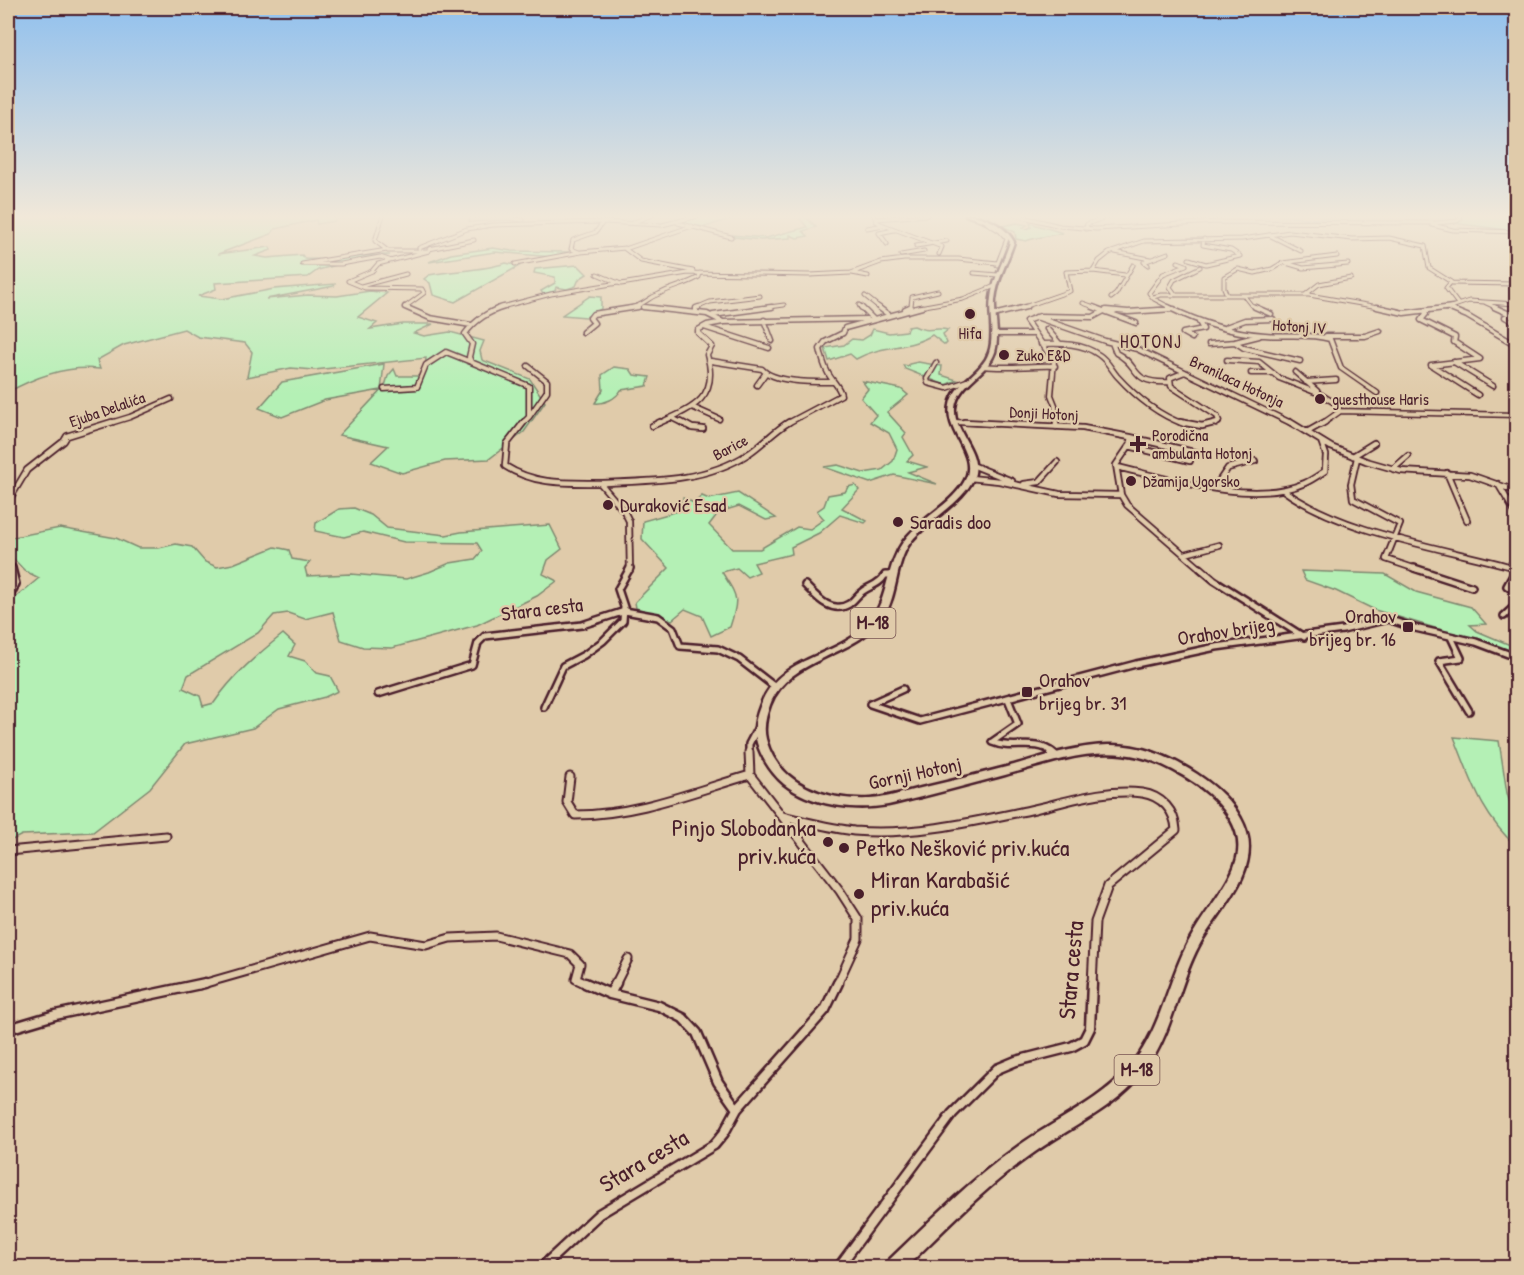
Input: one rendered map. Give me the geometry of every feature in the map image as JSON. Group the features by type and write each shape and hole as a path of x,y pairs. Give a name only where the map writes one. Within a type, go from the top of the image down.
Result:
{"main road":[{"path":"955,422 952,407 955,397 991,355 995,286 998,275"},
{"name":"M-18","path":"759,726 764,702 796,666 852,640 878,618 886,601 896,561 908,541 922,524 959,492 970,478 972,465 969,452 955,422"},
{"name":"Gornji Hotonj","path":"759,726 765,751 775,771 784,780 826,798 856,803 877,802 956,785 1057,757 1103,748 1148,754 1201,780 1235,818 1243,836 1243,860 1235,881 1189,950 1162,1026 1146,1060 1129,1080 1022,1151 981,1185 893,1268"}],"street":[{"path":"364,274 348,280 360,286 422,290 424,293 405,307 429,318 471,325"},
{"path":"360,286 404,274"},
{"path":"598,274 618,283"},
{"path":"471,362 469,357 472,344 465,334 471,325 495,309 551,294 688,274"},
{"path":"642,306 657,294 684,286 700,274"},
{"path":"860,274 868,276"},
{"path":"992,274 998,275"},
{"path":"993,315 1004,314 1070,291 1067,274"},
{"path":"1111,298 1116,294 1125,275 1121,274"},
{"path":"1163,274 1150,291 1153,297 1305,295 1358,302 1397,312 1425,311 1482,301 1516,304"},
{"path":"1176,295 1170,287 1174,280 1185,274"},
{"path":"1225,274 1223,283 1227,295"},
{"path":"1439,274 1452,283"},
{"path":"1305,295 1319,284 1351,278"},
{"path":"1458,304 1446,289 1446,286 1452,283 1516,284"},
{"path":"833,382 824,366 821,345 843,333 848,327 875,318 963,299 995,286"},
{"path":"899,313 898,310 911,306 912,297 938,291"},
{"path":"1242,295 1251,305 1271,314"},
{"path":"696,312 694,310 696,308 710,302 760,296"},
{"path":"865,296 889,315"},
{"name":"Hotonj IV","path":"1153,297 1199,322 1262,335 1322,336 1333,340 1341,368 1377,393"},
{"path":"1482,301 1514,316 1505,317 1516,323"},
{"path":"1083,303 1136,323"},
{"path":"584,332 594,323 590,318 593,314 642,306 713,315 784,305"},
{"path":"859,305 875,318"},
{"path":"1448,308 1467,316 1516,345"},
{"path":"1056,427 1055,405 1051,395 1055,366 1052,357 1033,334 1026,321 1036,317 1087,318 1096,316 1103,310 1128,312 1175,309"},
{"path":"1425,311 1426,314 1421,320 1455,337 1454,342 1480,358 1431,365 1478,395"},
{"path":"713,315 723,321"},
{"name":"Branilaca Hotonja","path":"1036,317 1112,343 1132,347 1281,417 1321,441 1355,457 1393,470 1470,475 1516,491"},
{"path":"652,426 692,407 706,395 713,378 711,361 707,355 712,346 698,333 703,326 723,321 875,318"},
{"name":"Hotonj IV","path":"1225,328 1241,321 1273,319"},
{"path":"764,320 772,341"},
{"path":"1192,338 1183,333 1203,329 1199,322"},
{"path":"703,326 769,348"},
{"path":"1047,329 1060,344"},
{"path":"1322,336 1365,336 1380,331"},
{"path":"993,334 1033,334"},
{"name":"Hotonj IV","path":"1209,344 1235,342 1262,335"},
{"name":"Hotonj IV","path":"1235,342 1244,348 1300,361"},
{"path":"1112,343 1116,353 1126,358 1143,380 1154,383 1170,382"},
{"path":"1041,344 1060,344 1083,348 1099,354 1138,396 1176,421 1196,427 1208,427 1218,423 1217,416 1176,390 1170,382"},
{"path":"384,389 417,387 426,365 446,352 529,386 529,417"},
{"path":"1227,360 1259,362 1271,373 1287,382 1320,394"},
{"path":"711,361 759,368 765,374 783,379 833,382"},
{"path":"1452,361 1494,386"},
{"path":"936,363 927,379 928,383 947,388 967,381"},
{"path":"983,366 1008,369 1037,365 1055,366"},
{"path":"528,366 547,381 547,391 529,417 511,436 504,451 505,466 517,476 535,481 600,483 624,511 629,521 630,569 618,590 625,611 623,621 609,636 584,655 563,666 544,707"},
{"path":"1170,382 1170,378 1185,372"},
{"path":"1295,372 1320,394 1338,405 1339,411"},
{"path":"1251,373 1271,373"},
{"path":"757,385 765,374"},
{"path":"1306,382 1336,380"},
{"name":"Barice","path":"600,483 664,480 695,475 732,463 748,454 777,429 841,395 841,391 833,382"},
{"name":"Ejuba Delalića","path":"8,502 27,470 64,441 67,436 130,417 171,399"},
{"name":"Barice","path":"692,407 716,416 718,419"},
{"path":"1306,432 1322,425 1339,411 1516,415"},
{"name":"Barice","path":"672,418 692,428 703,429"},
{"name":"Donji Hotonj","path":"955,422 1092,429 1202,454"},
{"path":"1130,437 1129,446 1121,455 1116,467 1121,495 1127,505 1219,584 1304,637"},
{"path":"1116,467 1209,488 1283,490 1311,482 1325,471 1326,455 1321,441"},
{"path":"1374,443 1355,457 1351,495 1358,503 1399,522 1400,527 1393,537 1386,559 1472,587"},
{"path":"1129,446 1190,461"},
{"path":"1393,470 1408,456"},
{"path":"1209,488 1217,484 1228,468 1255,461"},
{"path":"972,465 1014,482 1029,485 1039,482 1057,462"},
{"path":"1447,473 1467,520"},
{"path":"970,478 999,481 1059,494 1121,495"},
{"path":"1498,484 1516,514"},
{"path":"1283,490 1323,512 1393,537 1516,569 1507,586 1516,592"},
{"path":"1185,554 1219,545"},
{"path":"8,560 17,579 16,587 8,600"},
{"path":"806,585 822,603 848,605 866,590 880,584 885,575 894,575"},
{"path":"1504,616 1516,605"},
{"path":"625,611 658,617 673,628 680,646 718,649 739,659 775,687"},
{"name":"Stara cesta","path":"378,694 472,665 478,643 485,636 582,625 625,611"},
{"name":"Orahov brijeg","path":"903,689 870,704 920,721 1136,664 1216,647 1304,637 1388,619 1516,657"},
{"path":"1451,637 1461,658 1439,661 1469,711"},
{"path":"1008,699 1018,724 992,742 998,746 1040,744 1050,748 1057,757"},
{"path":"570,777 567,802 575,815 592,816 634,810 750,775 749,744 759,726"},
{"name":"Stara cesta","path":"541,1268 598,1214 714,1145 724,1133 736,1109 812,1028 825,1010 858,939 858,919 840,891 750,775"},
{"name":"Stara cesta","path":"782,816 832,828 879,830 929,828 1081,799 1125,793 1145,793 1167,804 1176,820 1176,830 1108,886 1095,922 1090,1028 1084,1040 1071,1047 1016,1061 997,1069 952,1114 838,1268"},
{"path":"8,851 166,836"},
{"path":"8,1029 55,1015 210,982 370,936 426,945 450,938 495,936 570,954 580,964 576,979 585,985 626,1000 665,1008 687,1021 698,1034 723,1092 736,1109"},
{"path":"610,993 628,959"}],"green space":[{"path":"8,274 312,274 308,277 215,283 216,289 198,296 222,299 274,289 335,284 266,299 308,295 337,296 370,291 387,293 358,317 377,323 370,329 403,324 433,324 414,333 424,336 450,332 484,341 480,351 482,360 530,379 545,402 524,432 489,459 445,461 402,473 371,462 388,446 339,435 385,386 388,376 394,369 397,376 424,376 426,358 314,370 291,368 247,377 252,352 245,343 198,337 184,329 124,345 97,360 100,369 76,369 52,373 8,392"},
{"path":"504,274 455,302 433,295 430,283 424,279 429,275"},
{"path":"542,274 586,274 579,279 576,286 567,289 556,287 555,291 543,294 541,291 555,283 555,277"},
{"path":"590,296 601,297 601,309 586,317 562,315"},
{"path":"914,326 928,330 948,330 943,334 947,343 945,345 932,335 914,343 875,351 856,359 850,354 829,361 825,348 844,345 852,339 862,340 870,335 873,329 889,333 906,331 908,327"},
{"path":"918,362 942,366 941,375 957,380 945,385 905,369 903,365 909,366 909,364"},
{"path":"384,364 381,390 325,400 282,417 259,408 282,382"},
{"path":"614,367 630,369 634,375 650,377 647,386 621,390 610,400 595,403 603,390 602,375"},
{"path":"862,381 901,389 908,395 887,412 906,433 903,437 913,455 907,461 927,467 908,472 937,484 894,475 870,483 824,467 838,465 863,473 882,470 893,461 897,449 889,433 870,422 876,415 861,398 868,389"},
{"path":"855,485 859,490 842,508 867,521 865,523 840,515 819,533 791,547 792,554 754,563 759,572 747,577 737,568 722,572 734,592 736,603 730,627 711,636 702,616 685,609 672,620 636,608 635,602 669,568 642,539 643,521 682,510 680,504 683,498 694,503 702,496 709,499 738,493 776,518 766,520 739,506 719,512 709,525 732,549 760,549 797,527 810,529 824,519 817,511 824,506 828,495 845,492 848,487"},
{"path":"354,508 371,515 387,528 446,535 550,525 562,549 548,560 543,574 557,581 537,596 477,625 392,648 363,647 341,640 333,612 305,619 288,613 274,615 258,633 188,675 183,688 200,696 203,706 214,703 237,675 283,634 295,645 289,656 305,661 317,673 330,676 338,691 325,697 279,709 253,728 185,744 150,788 93,832 22,835 8,842 8,604 39,578 25,571 8,553 8,538 60,528 116,538 138,548 159,548 176,544 192,547 205,562 217,567 233,564 275,547 289,550 292,559 310,562 305,568 307,576 351,574 406,579 450,563 475,559 482,551 477,543 404,542 363,532 344,537 315,531 316,523 339,509"},
{"path":"1301,571 1385,574 1416,592 1471,607 1486,624 1470,625 1477,631 1515,647 1515,652 1375,610 1336,591 1305,580"},
{"path":"1454,737 1499,741 1507,793 1516,817 1516,846 1485,809"}],"place":[{"name":"Hifa","path":"970,314"},
{"name":"Zuko E&D","path":"1004,355"},
{"name":"guesthouse Haris","path":"1320,399"},
{"name":"Porodična ambulanta Hotonj","path":"1138,444"},
{"name":"Džamija Ugorsko","path":"1131,481"},
{"name":"Duraković Esad","path":"608,505"},
{"name":"Saradis doo","path":"898,522"},
{"name":"Orahov brijeg br. 16","path":"1408,627"},
{"name":"Orahov brijeg br. 31","path":"1027,692"},
{"name":"Pinjo Slobodanka priv.kuća","path":"828,842"},
{"name":"Petko Nešković priv.kuća","path":"844,848"},
{"name":"Miran Karabašić priv.kuća","path":"859,894"}],"district":[{"name":"HOTONJ","path":"1151,342"}]}
